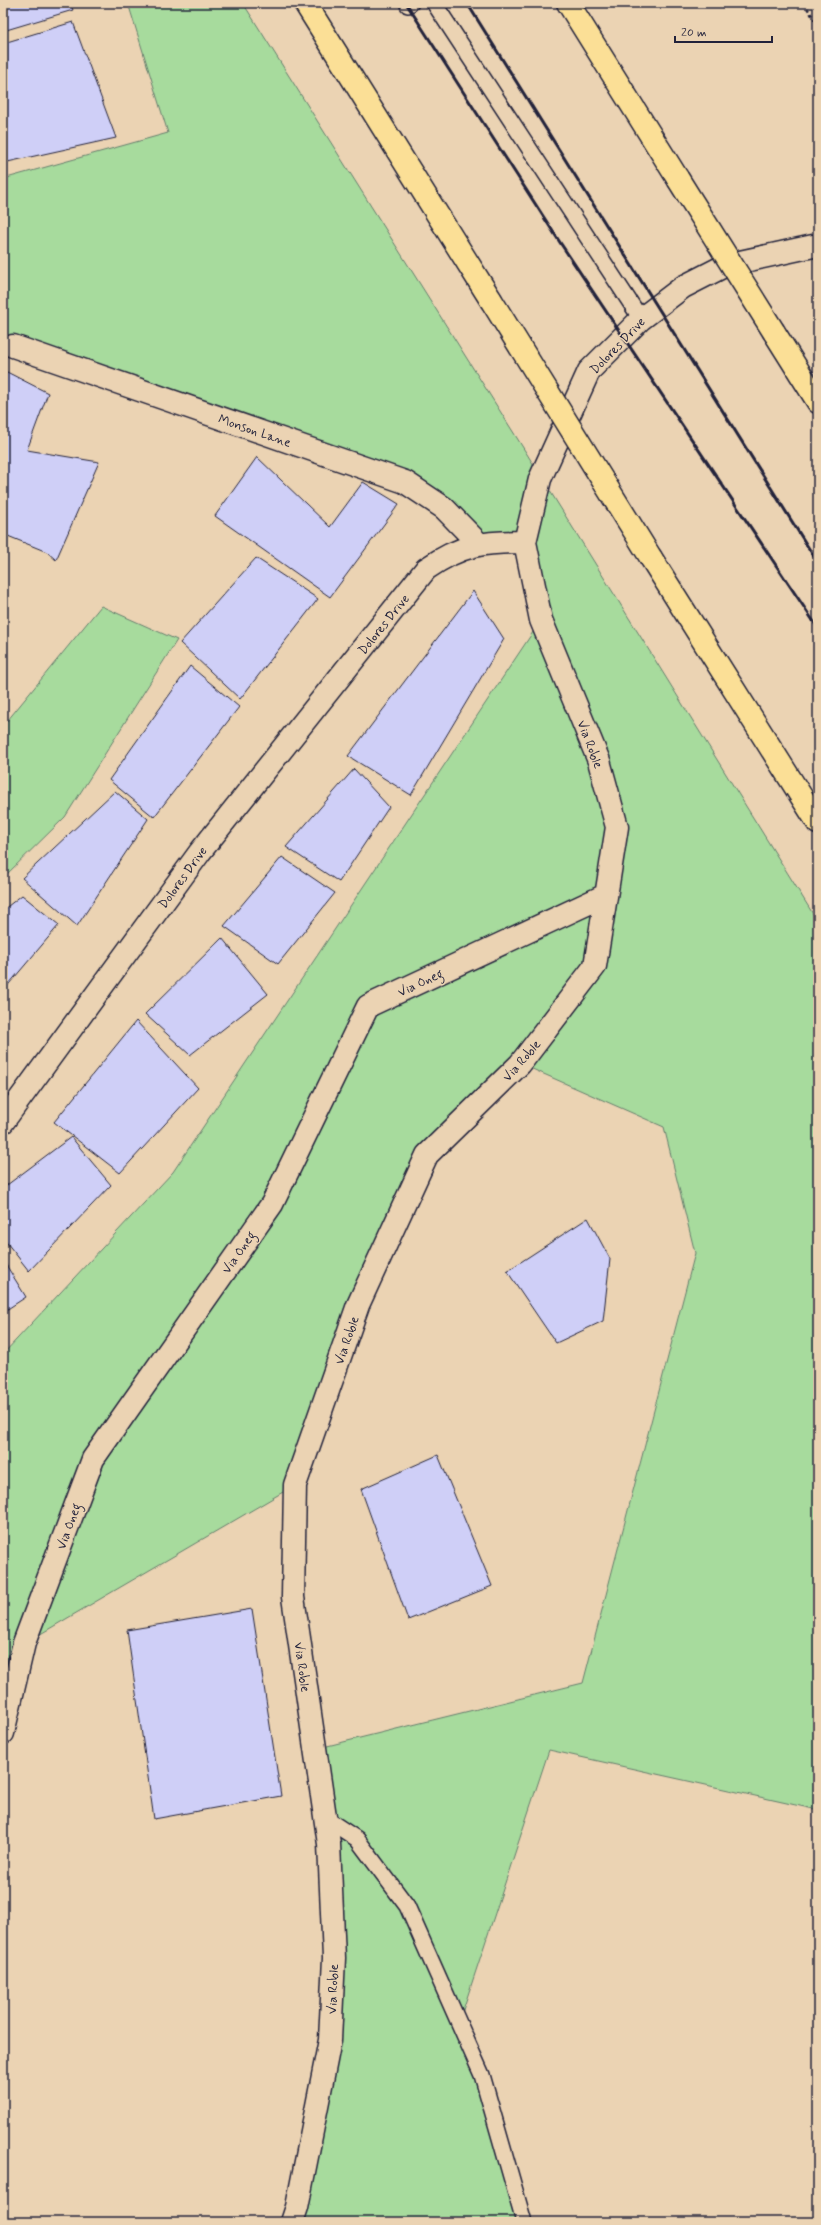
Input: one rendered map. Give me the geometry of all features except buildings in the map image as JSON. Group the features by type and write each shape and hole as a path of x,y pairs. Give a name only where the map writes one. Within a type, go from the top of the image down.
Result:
{"highway":[{"path":"304,3 818,823"},
{"path":"568,3 818,402"}],"street":[{"name":"Dolores Drive","path":"3,1122 200,852 426,570 447,555 479,544 525,542 540,479 589,371 641,319 683,287 726,264 818,245"},
{"name":"Monson Lane","path":"13,346 405,482 444,508 479,544"},
{"name":"Via Roble","path":"292,2222 330,2040 334,1958 329,1844 293,1597 295,1485 358,1305 427,1155 520,1064 595,966 616,827 599,761 541,620 525,542"},
{"name":"Via Oneg","path":"3,1733 24,1643 93,1459 272,1204 368,1006 606,895"}],"lane":[{"path":"434,3 641,319"},
{"path":"325,1818 357,1839 407,1906 482,2075 524,2222"}],"path":[{"path":"804,3 818,25"}],"green space":[{"path":"128,3 243,3 517,438 818,922 818,1810 549,1750 459,2022 524,2222 292,2222 330,2040 315,1749 583,1683 695,1253 664,1127 521,1064 427,1155 295,1485 25,1643 3,1733 3,1354 173,1172 541,620 515,542 471,544 405,482 3,353 3,179 168,133"},
{"path":"101,606 177,640 65,817 3,878 3,726"}],"railway":[{"path":"406,3 561,244 818,628"},
{"path":"467,3 818,563"}]}
